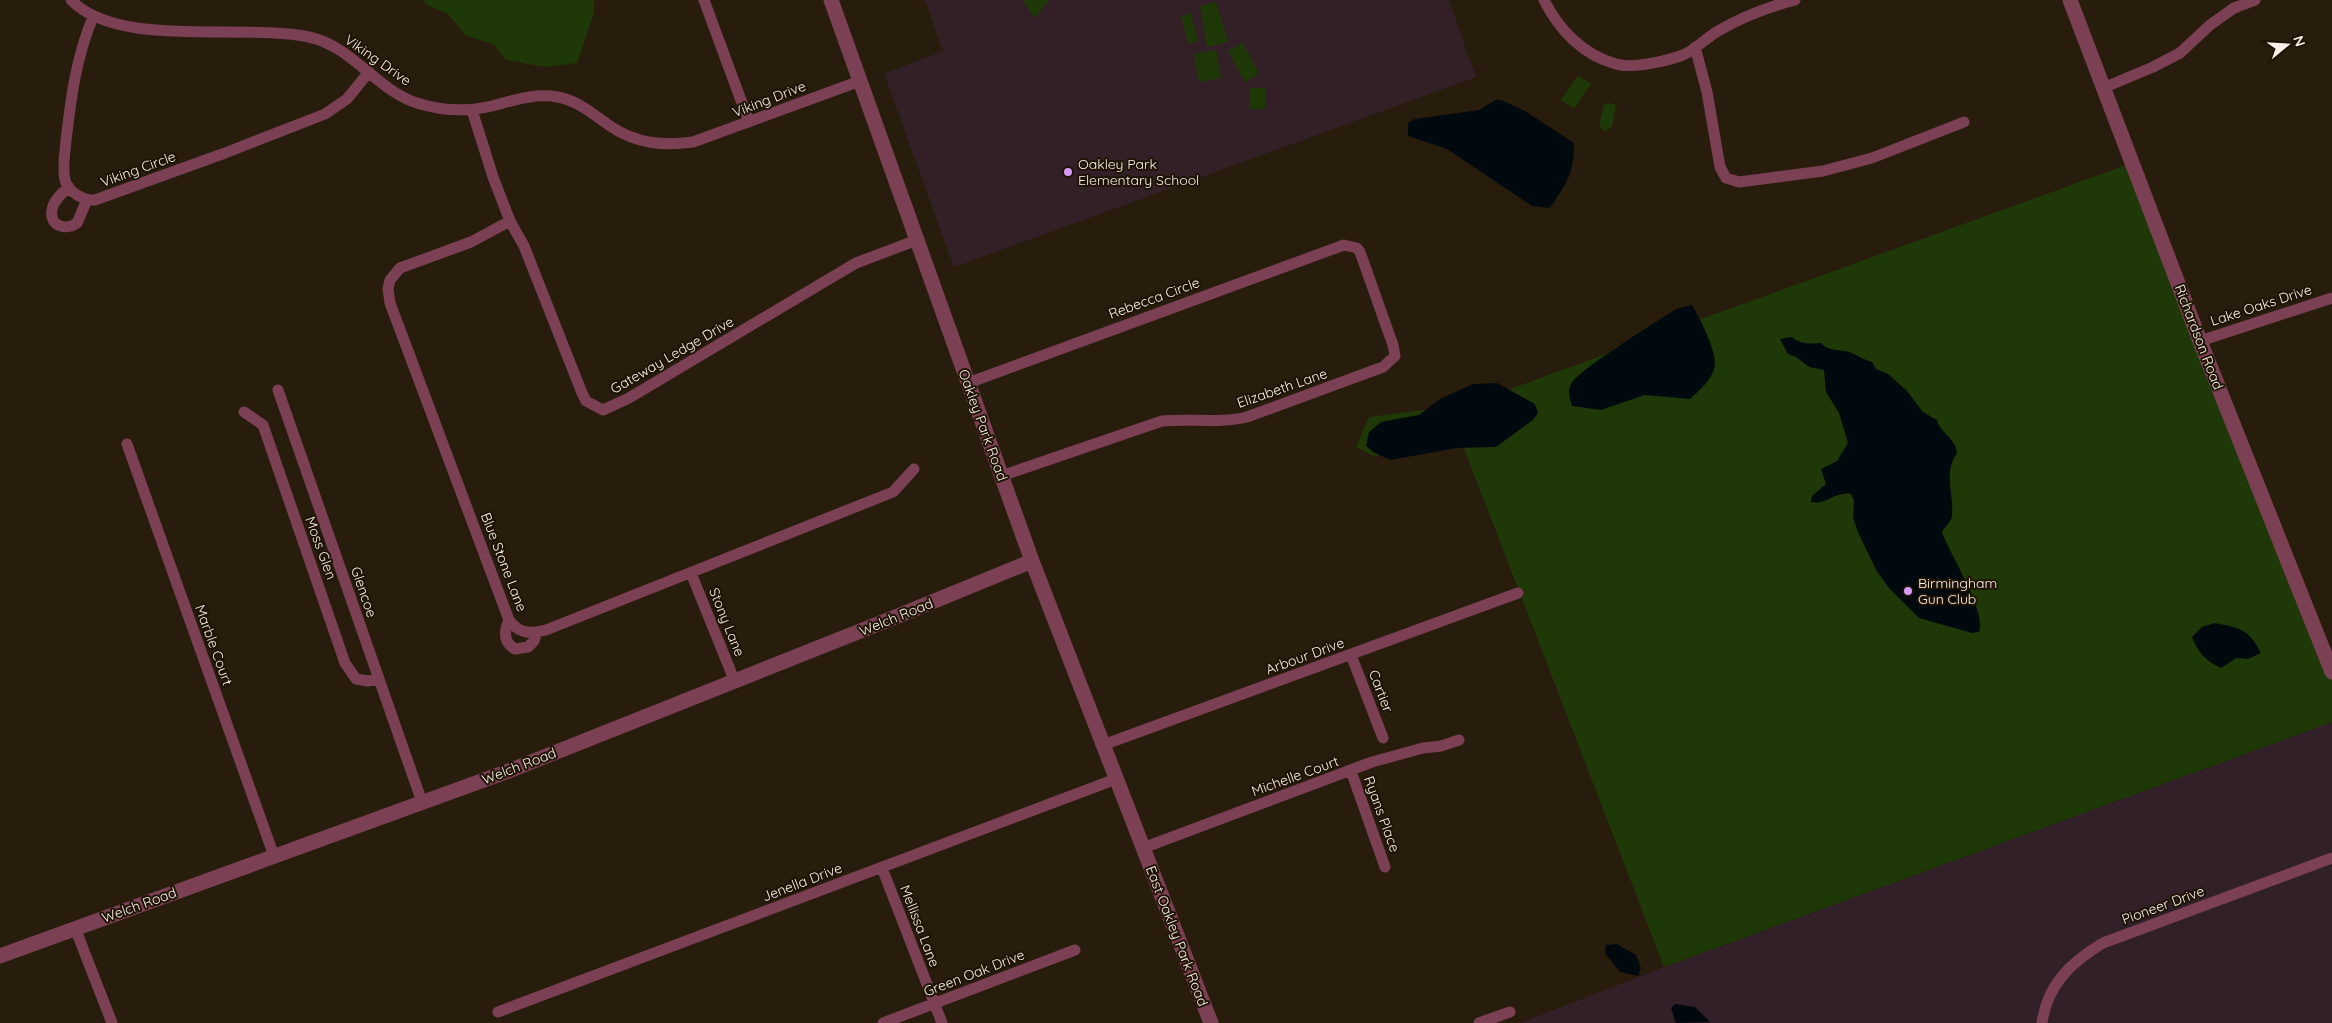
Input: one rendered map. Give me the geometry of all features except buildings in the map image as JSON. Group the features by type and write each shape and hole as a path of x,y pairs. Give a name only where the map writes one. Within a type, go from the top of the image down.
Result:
{"street":[{"name":"Viking Drive","path":"71,0 93,17 127,27 276,33 303,36 335,46 355,59 396,93 416,103 446,110 472,110 533,95 560,97 586,108 630,137 662,145 693,142 860,81"},
{"path":"704,0 749,122"},
{"name":"Oakley Park Road","path":"831,0 1032,561 1143,848"},
{"path":"1544,0 1560,27 1580,47 1616,64 1662,61 1684,55 1717,32 1744,18 1795,0"},
{"name":"Richardson Road","path":"2070,0 2200,340 2332,672"},
{"path":"2103,88 2153,67 2180,53 2210,25 2234,8 2255,0"},
{"path":"87,200 77,223 68,227 58,226 52,218 53,207 69,187 65,180 64,162 77,62 93,17"},
{"path":"1696,47 1707,92 1720,167 1726,178 1732,181 1748,182 1823,171 1872,158 1964,122"},
{"name":"Viking Circle","path":"69,187 87,200 95,200 325,114 347,99 369,72"},
{"name":"Gateway Ledge Drive","path":"472,110 493,177 510,221 524,246 582,393 586,401 603,410 628,398 856,263 917,240"},
{"name":"Blue Stone Lane","path":"510,221 471,242 400,268 390,280 388,289 390,304 509,620 523,632 537,632"},
{"name":"Rebecca Circle","path":"968,383 1338,246 1352,246"},
{"name":"Elizabeth Lane","path":"1001,476 1162,421 1184,418 1230,421 1247,417 1371,372 1389,363 1395,356 1393,345 1360,252 1352,246"},
{"name":"Lake Oaks Drive","path":"2200,340 2332,298"},
{"name":"Glencoe","path":"278,390 422,802"},
{"name":"Moss Glen","path":"244,412 263,425 345,663 356,679 368,682 379,679"},
{"name":"Marble Court","path":"127,444 274,856"},
{"path":"509,620 505,631 509,645 515,649 528,647 534,642 537,632 691,573 892,492 914,469"},
{"name":"Welch Road","path":"0,956 576,745 1032,561"},
{"name":"Stony Lane","path":"691,573 735,682"},
{"name":"Arbour Drive","path":"1103,745 1518,593"},
{"name":"Cartier","path":"1351,655 1383,738"},
{"name":"Michelle Court","path":"1143,848 1406,752 1459,740"},
{"name":"Ryans Place","path":"1351,771 1386,867"},
{"name":"Jenella Drive","path":"498,1012 1116,780"},
{"name":"East Oakley Park Road","path":"1143,848 1211,1023"},
{"name":"Pioneer Drive","path":"2042,1023 2049,997 2064,972 2074,962 2103,943 2332,858"},
{"name":"Mellissa Lane","path":"882,868 942,1023"},
{"path":"75,928 112,1023"},
{"name":"Green Oak Drive","path":"883,1023 1075,950"},
{"path":"1480,1023 1510,1012"}],"shaded area":[{"name":"Oakley Park Elementary School","path":"925,0 1449,0 1476,77 954,267 884,74 943,51"},
{"path":"1496,100 1501,100 1525,111 1574,143 1571,171 1561,192 1550,208 1532,206 1447,149 1408,136 1408,123 1415,119 1479,110"},
{"path":"1692,305 1710,342 1715,364 1709,379 1690,399 1645,395 1601,410 1572,406 1569,389 1577,377 1603,357 1676,309"},
{"path":"1792,337 1802,342 1821,343 1828,348 1850,352 1872,362 1876,369 1888,374 1907,391 1923,412 1937,420 1938,424 1954,443 1957,453 1950,476 1952,517 1942,532 1973,597 1978,611 1979,632 1972,633 1919,618 1889,588 1876,570 1858,532 1853,518 1854,500 1851,494 1840,495 1816,503 1811,502 1812,496 1826,484 1821,469 1837,461 1848,443 1839,413 1826,392 1824,370 1809,367 1796,357 1788,354 1780,339"},
{"path":"1497,383 1535,404 1538,413 1533,420 1496,447 1457,448 1390,460 1373,452 1366,446 1369,432 1381,422 1419,415 1440,399 1473,384"},
{"path":"2215,623 2237,628 2248,634 2261,653 2248,659 2236,658 2221,668 2211,662 2203,656 2192,637 2202,627"},
{"path":"2332,722 2332,1023 1520,1023 1664,967"},
{"path":"1617,944 1636,955 1641,968 1638,976 1620,972 1605,953 1606,945"},
{"path":"1675,1004 1695,1007 1710,1022 1676,1023 1671,1008"}],"green space":[{"path":"423,0 594,0 594,13 577,63 545,67 506,60 493,44 466,36 448,14 427,5"},
{"path":"1022,0 1049,0 1035,18"},
{"path":"1216,2 1228,42 1207,47 1200,6"},
{"path":"1191,13 1198,41 1188,44 1181,16"},
{"path":"1243,43 1259,74 1245,82 1228,51"},
{"path":"1216,50 1221,78 1199,82 1194,54"},
{"path":"1578,75 1591,84 1574,109 1561,100"},
{"path":"1249,88 1265,88 1265,109 1249,109"},
{"path":"1604,104 1616,105 1612,127 1604,131 1599,125"},
{"name":"Birmingham Gun Club","path":"2129,164 2332,678 2332,722 1664,967 1463,446 1373,456 1356,447 1369,417 1438,408 1502,392 1606,354 1621,344 1690,323"}],"place":[{"name":"Oakley Park Elementary School","path":"1068,172"},
{"name":"Birmingham Gun Club","path":"1908,591"}]}
